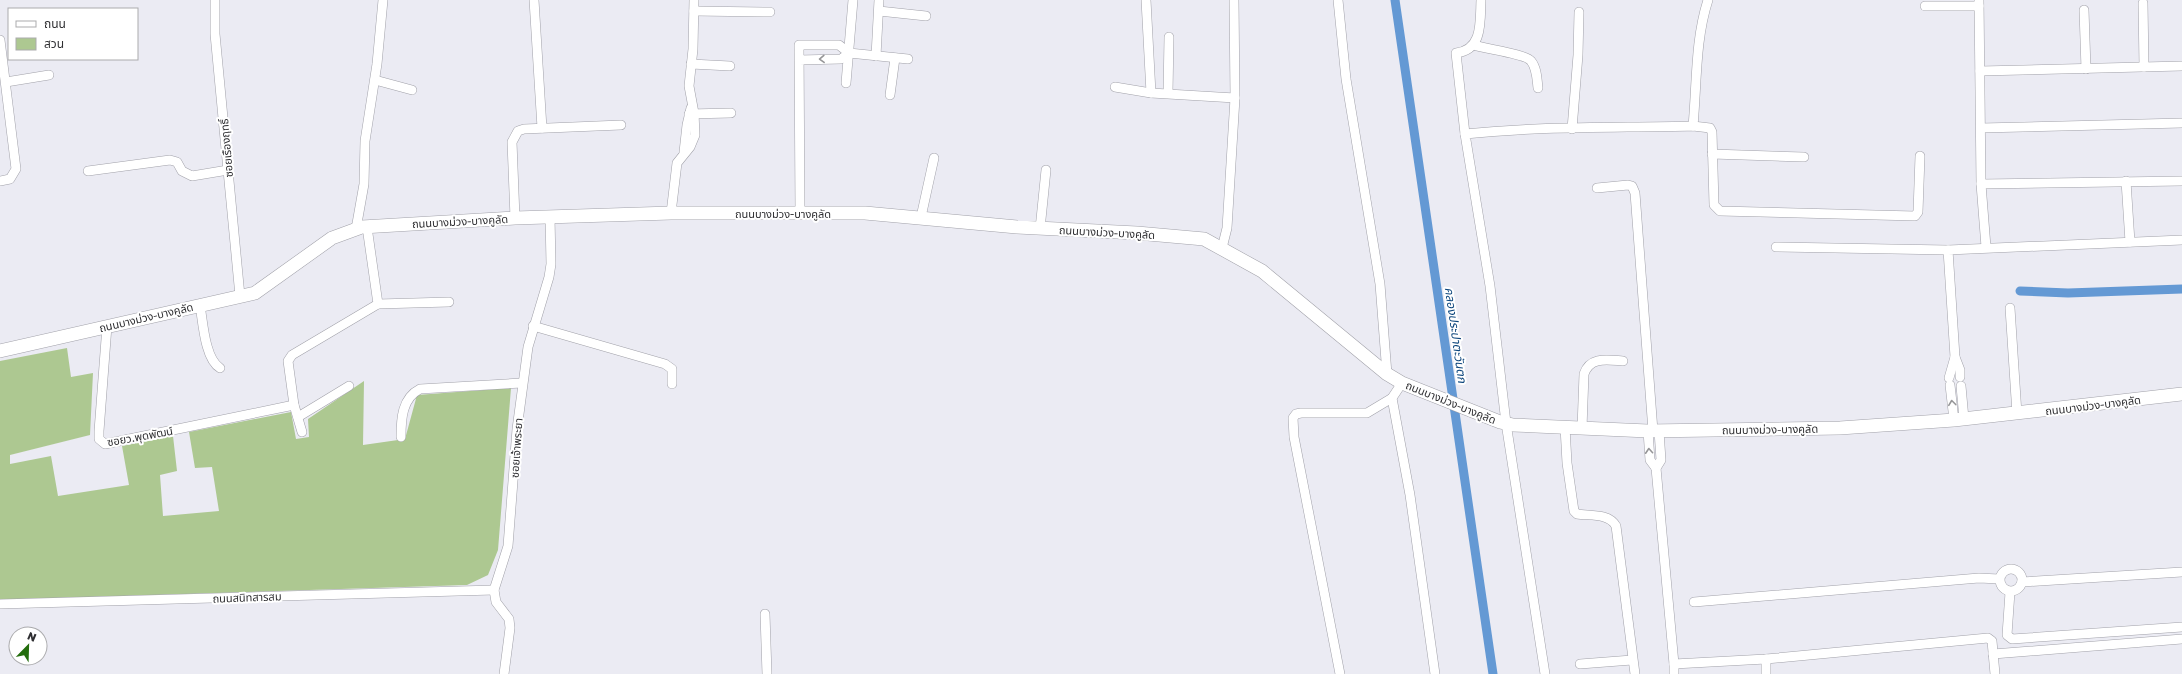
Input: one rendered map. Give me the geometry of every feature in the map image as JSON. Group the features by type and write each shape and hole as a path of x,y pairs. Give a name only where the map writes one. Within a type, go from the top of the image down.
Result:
{"street":[{"name":"ซอยเรืองฤทธิ์","path":"215,0 215,34 240,296"},
{"path":"378,304 361,228 365,141 375,80 383,0"},
{"path":"534,0 542,128"},
{"path":"671,214 677,163 684,152 690,147 695,135 689,86 694,0"},
{"path":"846,84 853,0"},
{"path":"876,56 879,0"},
{"path":"1146,0 1151,92"},
{"path":"1222,248 1227,228 1235,98 1234,0"},
{"path":"1338,0 1346,79 1380,284 1388,374"},
{"path":"1481,0 1480,24 1474,45 1466,52 1456,53 1465,134 1490,286 1503,423 1545,674"},
{"path":"1693,126 1700,40 1704,11 1708,0"},
{"path":"1925,6 1979,3 1981,184 1986,247"},
{"path":"2143,3 2144,67"},
{"path":"2084,10 2086,69"},
{"path":"879,11 926,16"},
{"path":"694,12 770,12"},
{"path":"1572,129 1578,55 1579,12"},
{"path":"1168,94 1169,37"},
{"path":"0,40 16,169 10,179 0,181"},
{"path":"800,213 799,45 839,45 849,52 908,59"},
{"path":"1474,45 1491,51 1525,56 1531,60 1535,66 1538,88"},
{"path":"799,60 841,59 849,52"},
{"path":"890,95 895,58"},
{"path":"691,64 730,66"},
{"path":"1980,71 2182,66"},
{"path":"6,82 49,75"},
{"path":"375,80 412,90"},
{"path":"1115,87 1168,94 1235,98"},
{"path":"692,111 731,113"},
{"path":"1981,128 2182,123"},
{"path":"515,218 512,142 518,131 542,128 621,125"},
{"path":"1465,134 1491,131 1693,126 1711,129 1714,205 1720,211 1913,216 1918,212 1920,156"},
{"path":"1712,154 1804,157"},
{"path":"921,217 934,158"},
{"path":"88,171 170,160 177,162 182,171 192,176 228,170"},
{"path":"1040,229 1046,170"},
{"path":"2126,181 2130,242"},
{"path":"1981,184 2182,181"},
{"path":"1597,188 1628,185 1634,188 1635,193 1653,431 1660,460 1656,468 1674,674"},
{"name":"ถนนบางม่วง-บางคูลัด","path":"0,351 255,293 332,238 361,228 515,218 671,214 865,213 1040,229 1192,237 1204,239 1262,271 1388,374 1408,386 1503,423 1565,428 1653,431 1840,428 1959,420 2182,394"},
{"name":"ซอยเจ้าพระยา","path":"494,590 508,546 522,383 533,326 549,277 551,264 550,217"},
{"path":"1776,247 1948,250 1986,247 2182,240"},
{"path":"1948,250 1955,357 1950,382 1959,420"},
{"path":"302,432 294,405 288,361 292,355 378,304 449,302"},
{"path":"200,305 210,357 216,366 220,368"},
{"path":"2010,308 2017,414"},
{"name":"ซอยว.พุดพัฒน์","path":"107,326 99,431 101,442 105,444 294,405"},
{"path":"533,326 665,364 672,369 672,384"},
{"path":"1955,357 1960,370 1959,420"},
{"path":"1582,428 1584,374 1587,366 1595,361 1623,361"},
{"path":"401,437 404,407 409,398 420,389 522,383"},
{"path":"298,417 349,386"},
{"path":"1340,674 1294,437 1293,418 1296,414 1301,413 1368,414 1408,386"},
{"path":"1392,398 1410,495 1434,674"},
{"path":"1565,428 1567,463 1574,511 1577,514 1604,517 1612,520 1616,526 1635,674"},
{"path":"1999,579 2004,571 2012,569 2020,573 2022,582 2018,589 2010,592"},
{"path":"2022,582 2182,572"},
{"path":"1694,602 1979,578 1999,579"},
{"path":"1999,579 2002,587 2010,592"},
{"path":"494,590 496,602 509,619 510,628 504,674"},
{"name":"ถนนสนิทสารสม","path":"0,604 494,590"},
{"path":"2010,592 2007,635 2012,639 2182,627"},
{"path":"765,614 767,674"},
{"path":"1674,664 1766,659 1988,638 1992,641 1995,674"},
{"path":"1993,654 2182,639"},
{"path":"1766,659 1766,674"},
{"path":"1580,664 1632,660"}],"green space":[{"path":"67,348 71,377 93,373 90,435 10,455 10,464 51,456 58,496 129,485 122,446 173,436 177,471 160,475 163,516 219,511 212,467 195,468 189,432 291,412 296,439 309,437 308,419 364,381 363,445 405,439 417,395 511,388 498,550 488,575 467,585 0,600 0,361"}],"waterway":[{"name":"คลองประปาตะวันตก","path":"1395,0 1493,674"},
{"path":"2020,291 2068,293 2182,289"}]}
